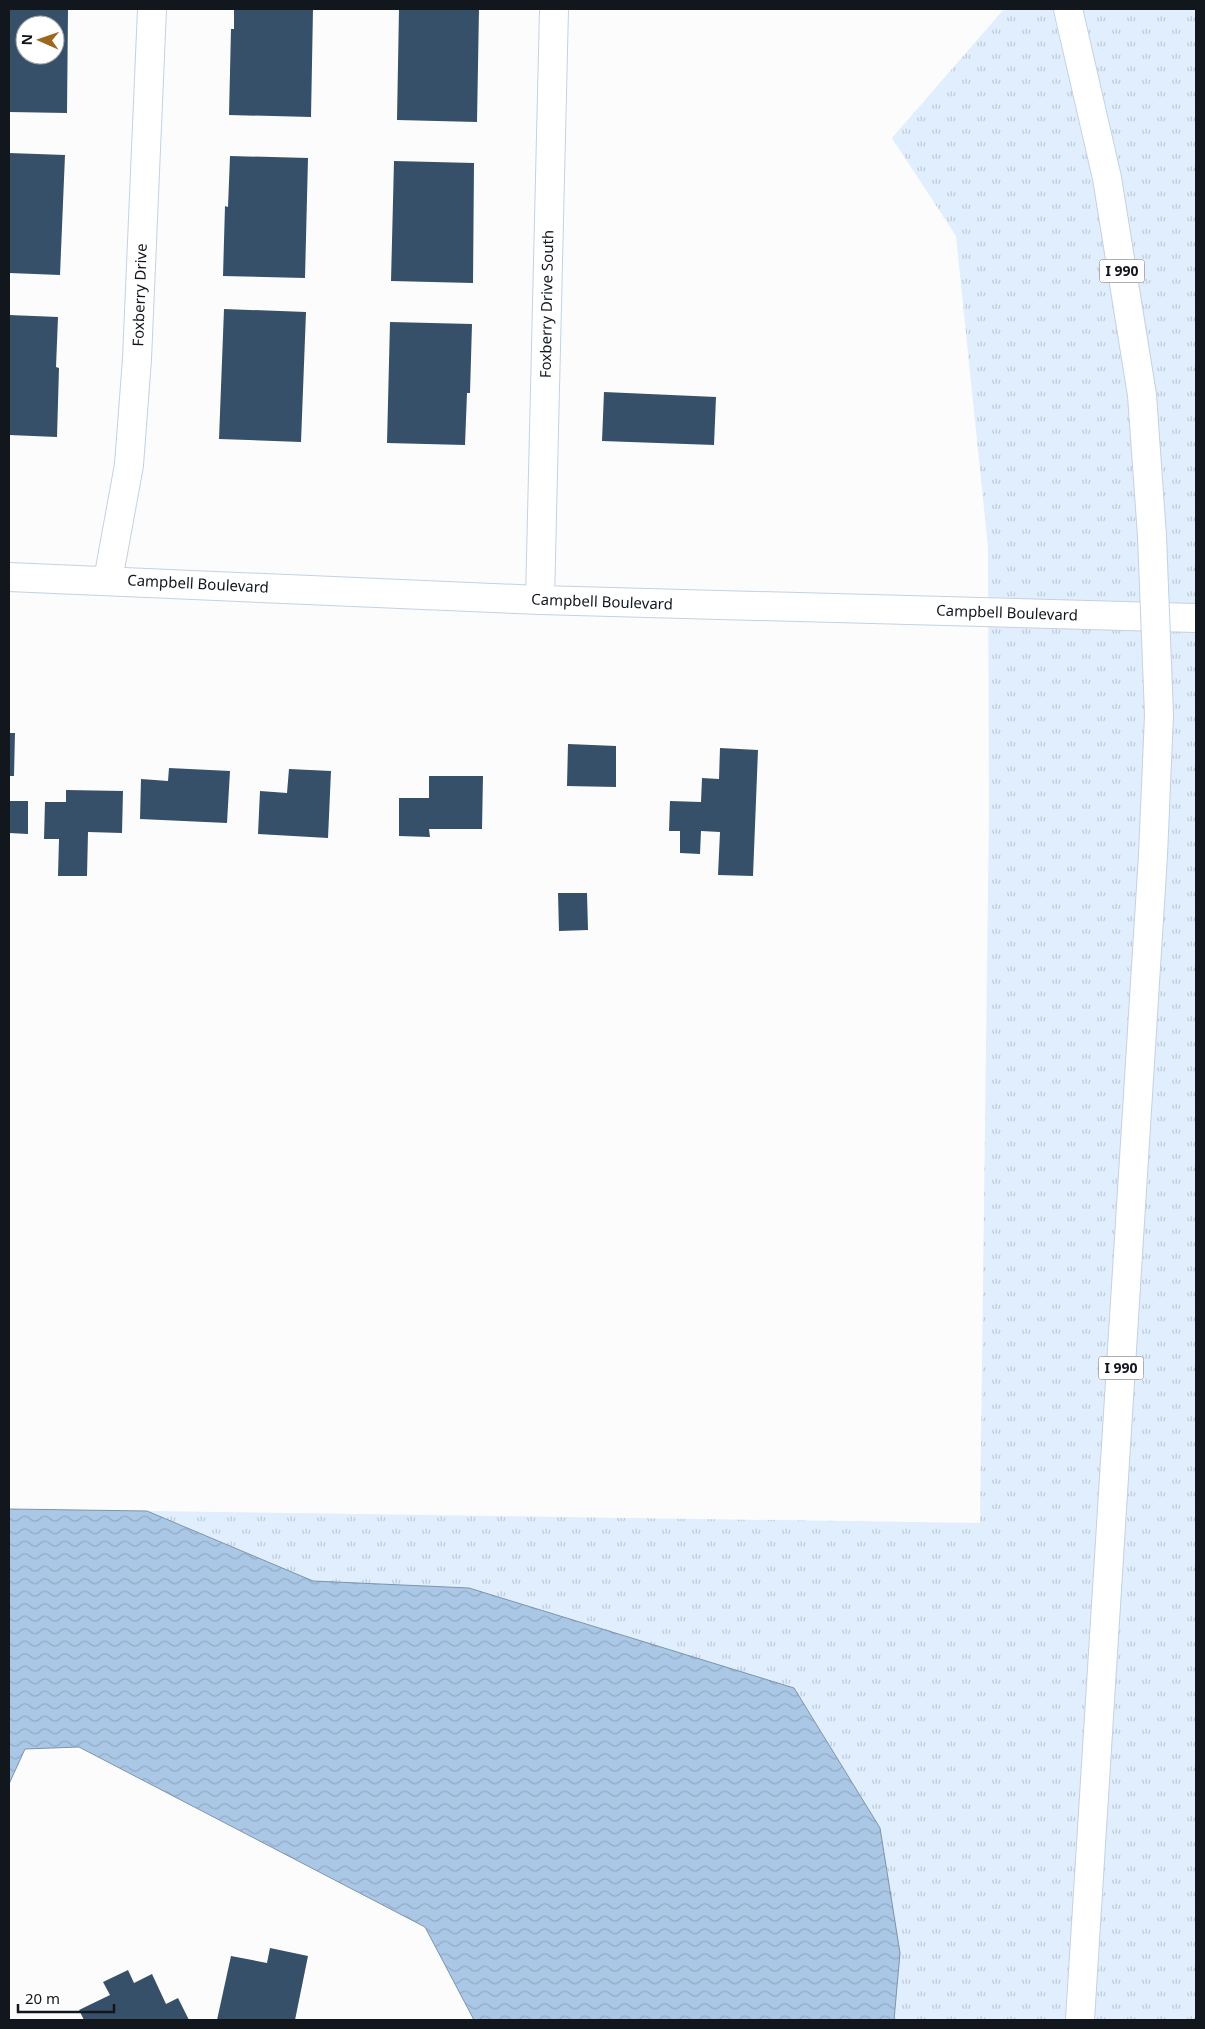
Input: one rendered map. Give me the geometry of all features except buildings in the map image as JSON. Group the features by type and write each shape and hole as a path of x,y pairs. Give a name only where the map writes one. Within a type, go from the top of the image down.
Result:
{"main road":[{"name":"Foxberry Drive","path":"108,580 129,465 137,359 152,9"},
{"name":"Foxberry Drive South","path":"540,600 554,9"},
{"name":"I 990","path":"1068,9 1107,178 1142,395 1152,536 1159,716 1153,855 1080,2020"},
{"name":"Campbell Boulevard","path":"9,577 540,600 1196,618"}],"green space":[{"path":"1004,9 1196,9 1196,2020 894,2020 900,1953 880,1828 794,1688 469,1588 313,1581 147,1511 980,1523 989,813 988,547 956,236 892,138"}],"water":[{"path":"9,1509 147,1511 313,1581 469,1588 794,1688 880,1828 900,1953 894,2020 474,2020 425,1927 79,1747 25,1749 9,1784"}]}
